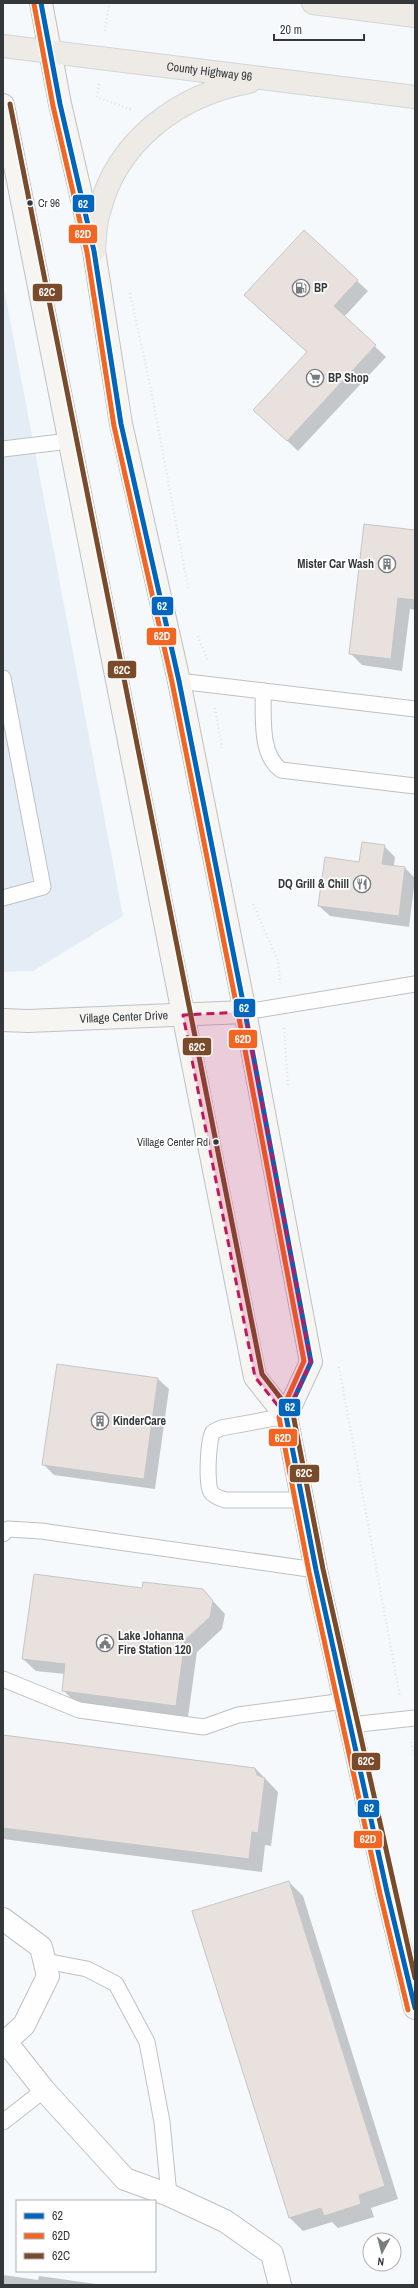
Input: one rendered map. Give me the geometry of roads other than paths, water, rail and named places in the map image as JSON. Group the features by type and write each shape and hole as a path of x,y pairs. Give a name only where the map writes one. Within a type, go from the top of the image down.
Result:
{"main road":[{"path":"41,3 49,52 94,251 121,424 179,681 245,1012 311,1362 286,1416"},
{"path":"313,3 415,16"},
{"name":"County Highway 96","path":"3,46 415,97"},
{"path":"94,251 98,212 112,178 131,148 151,126 179,106 208,93 264,79"},
{"path":"3,105 255,1378 286,1416 316,1570 344,1701 415,2008"},
{"name":"Village Center Drive","path":"3,1020 28,1021 245,1012"}],"street":[{"path":"3,1919 41,1947 48,1976 24,2025 5,2043 44,2090 125,2178 169,2195 225,2221 272,2254 280,2285"}],"lane":[{"path":"3,449 69,441"},
{"path":"3,678 42,887 3,898"},
{"path":"179,681 415,709"},
{"path":"263,691 265,738 272,764 281,770 415,786"},
{"path":"245,1012 415,984"},
{"path":"286,1416 221,1428 213,1432 209,1441 209,1487 215,1496 225,1500 302,1500"},
{"path":"3,1534 8,1530 41,1531 316,1570"},
{"path":"3,1679 79,1710 204,1727 238,1715 344,1701"},
{"path":"350,1726 415,1718"},
{"path":"45,1961 87,1969 116,1984 147,2042 162,2122 169,2195"},
{"path":"3,2122 44,2090"}],"place":[{"name":"Cr 96","path":"30,203"},
{"name":"BP","path":"301,288"},
{"name":"BP Shop","path":"315,378"},
{"name":"Mister Car Wash","path":"387,564"},
{"name":"DQ Grill & Chill","path":"362,884"},
{"name":"Village Center Rd","path":"216,1142"},
{"name":"KinderCare","path":"100,1421"},
{"name":"Lake Johanna Fire Station 120","path":"105,1643"}]}
